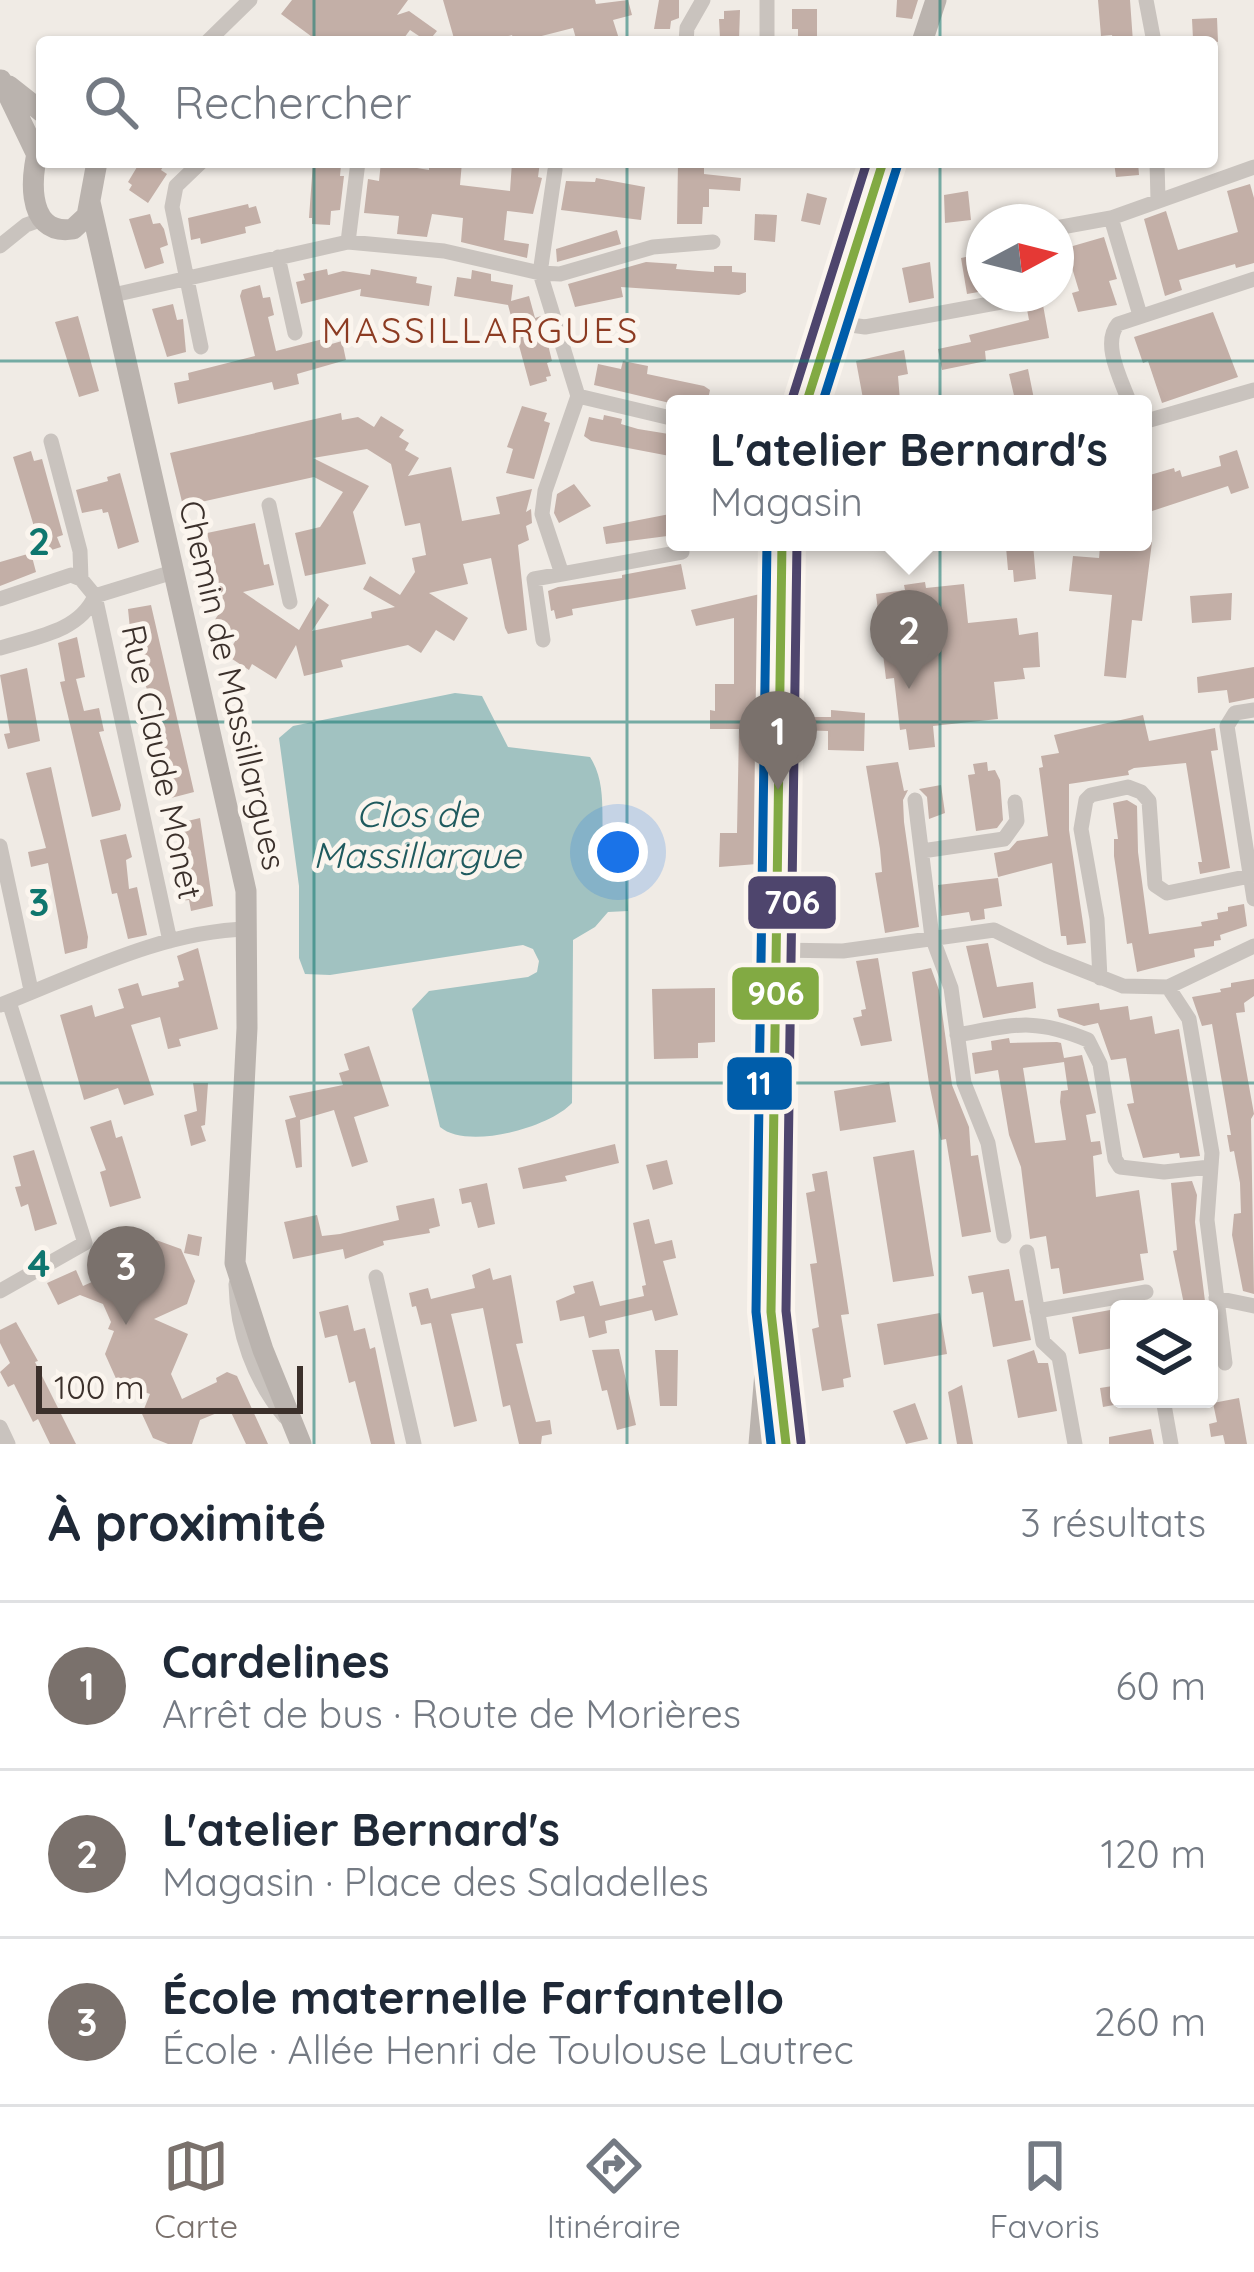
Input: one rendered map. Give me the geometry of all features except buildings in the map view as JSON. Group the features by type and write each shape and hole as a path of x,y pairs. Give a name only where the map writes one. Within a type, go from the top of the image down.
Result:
{"street":[{"path":"213,36 250,0"},
{"path":"686,36 703,0"},
{"path":"766,36 767,0"},
{"path":"924,36 936,0"},
{"path":"1146,0 1153,36"},
{"path":"1,79 36,107"},
{"path":"1,79 36,140"},
{"path":"1074,225 1111,218 1254,167"},
{"path":"38,168 34,199 40,220 86,248 104,271"},
{"path":"61,231 81,223 96,168"},
{"path":"195,168 176,186 172,207 201,347"},
{"path":"348,242 357,168"},
{"path":"809,395 882,168"},
{"path":"1157,168 1158,200"},
{"path":"555,170 540,273 578,395 545,491 542,514 562,574"},
{"name":"Chemin de Massillargues","path":"90,202 246,891 235,1263 296,1435"},
{"path":"1111,218 1140,315"},
{"path":"0,246 40,220"},
{"path":"109,296 348,242 444,251 560,274 653,247 713,242"},
{"path":"278,257 295,333"},
{"path":"1127,395 1111,347 1111,332 1118,324 1254,279"},
{"path":"830,322 865,327 966,308"},
{"path":"1152,419 1254,390"},
{"path":"578,395 666,417"},
{"path":"51,441 80,551 81,579"},
{"path":"268,505 290,602"},
{"path":"759,1444 772,1312 782,551"},
{"path":"543,640 534,579 682,552"},
{"path":"0,648 74,623 87,614 95,596 172,572"},
{"path":"0,599 71,575 95,596"},
{"name":"Rue Claude Monet","path":"95,596 170,941"},
{"path":"1254,710 1234,713 1227,726 1254,899"},
{"path":"1100,977 1097,919 1081,829 1091,795 1128,787 1141,791 1149,801 1155,885 1167,893 1250,876"},
{"path":"915,800 932,937 951,988 964,1083 988,1143 1004,1236"},
{"path":"922,851 1004,838 1017,821 1016,802"},
{"path":"0,846 31,990"},
{"path":"0,1291 85,1243 4,1004 170,941 209,930 248,929"},
{"path":"776,950 843,951 994,930 1123,986 1168,987 1254,946"},
{"path":"1168,987 1189,1019 1210,1167 1207,1220 1225,1363"},
{"path":"958,1035 1029,1022 1088,1040 1100,1064 1120,1167 1164,1172 1210,1167"},
{"path":"1027,1252 1043,1342 1059,1358 1075,1444"},
{"path":"376,1277 414,1444"},
{"path":"1037,1310 1146,1292"},
{"path":"1216,1298 1254,1306"},
{"path":"772,1312 786,1444"},
{"path":"1165,1408 1171,1444"},
{"path":"0,1427 8,1444"}],"water":[{"name":"Clos de Massillargue","path":"455,693 482,696 508,747 590,757 600,784 609,870 626,870 628,911 608,912 573,940 572,1103 545,1121 488,1136 452,1134 440,1127 412,1009 429,991 528,977 537,972 539,961 533,949 523,945 330,975 305,974 299,958 299,886 279,738 293,726"}],"transit line":[{"name":"706","path":"793,395 865,168"},
{"name":"906","path":"809,395 881,168"},
{"name":"11","path":"825,395 897,168"},
{"name":"11","path":"767,551 756,1312 771,1444"},
{"name":"906","path":"782,551 771,1312 786,1444"},
{"name":"706","path":"797,551 786,1311 801,1442"}],"place":[{"name":"L'atelier Bernard's","path":"909,689"},
{"name":"Cardelines","path":"778,790"},
{"name":"École maternelle Farfantello","path":"126,1325"}],"district":[{"name":"MASSILLARGUES","path":"481,330"}]}
